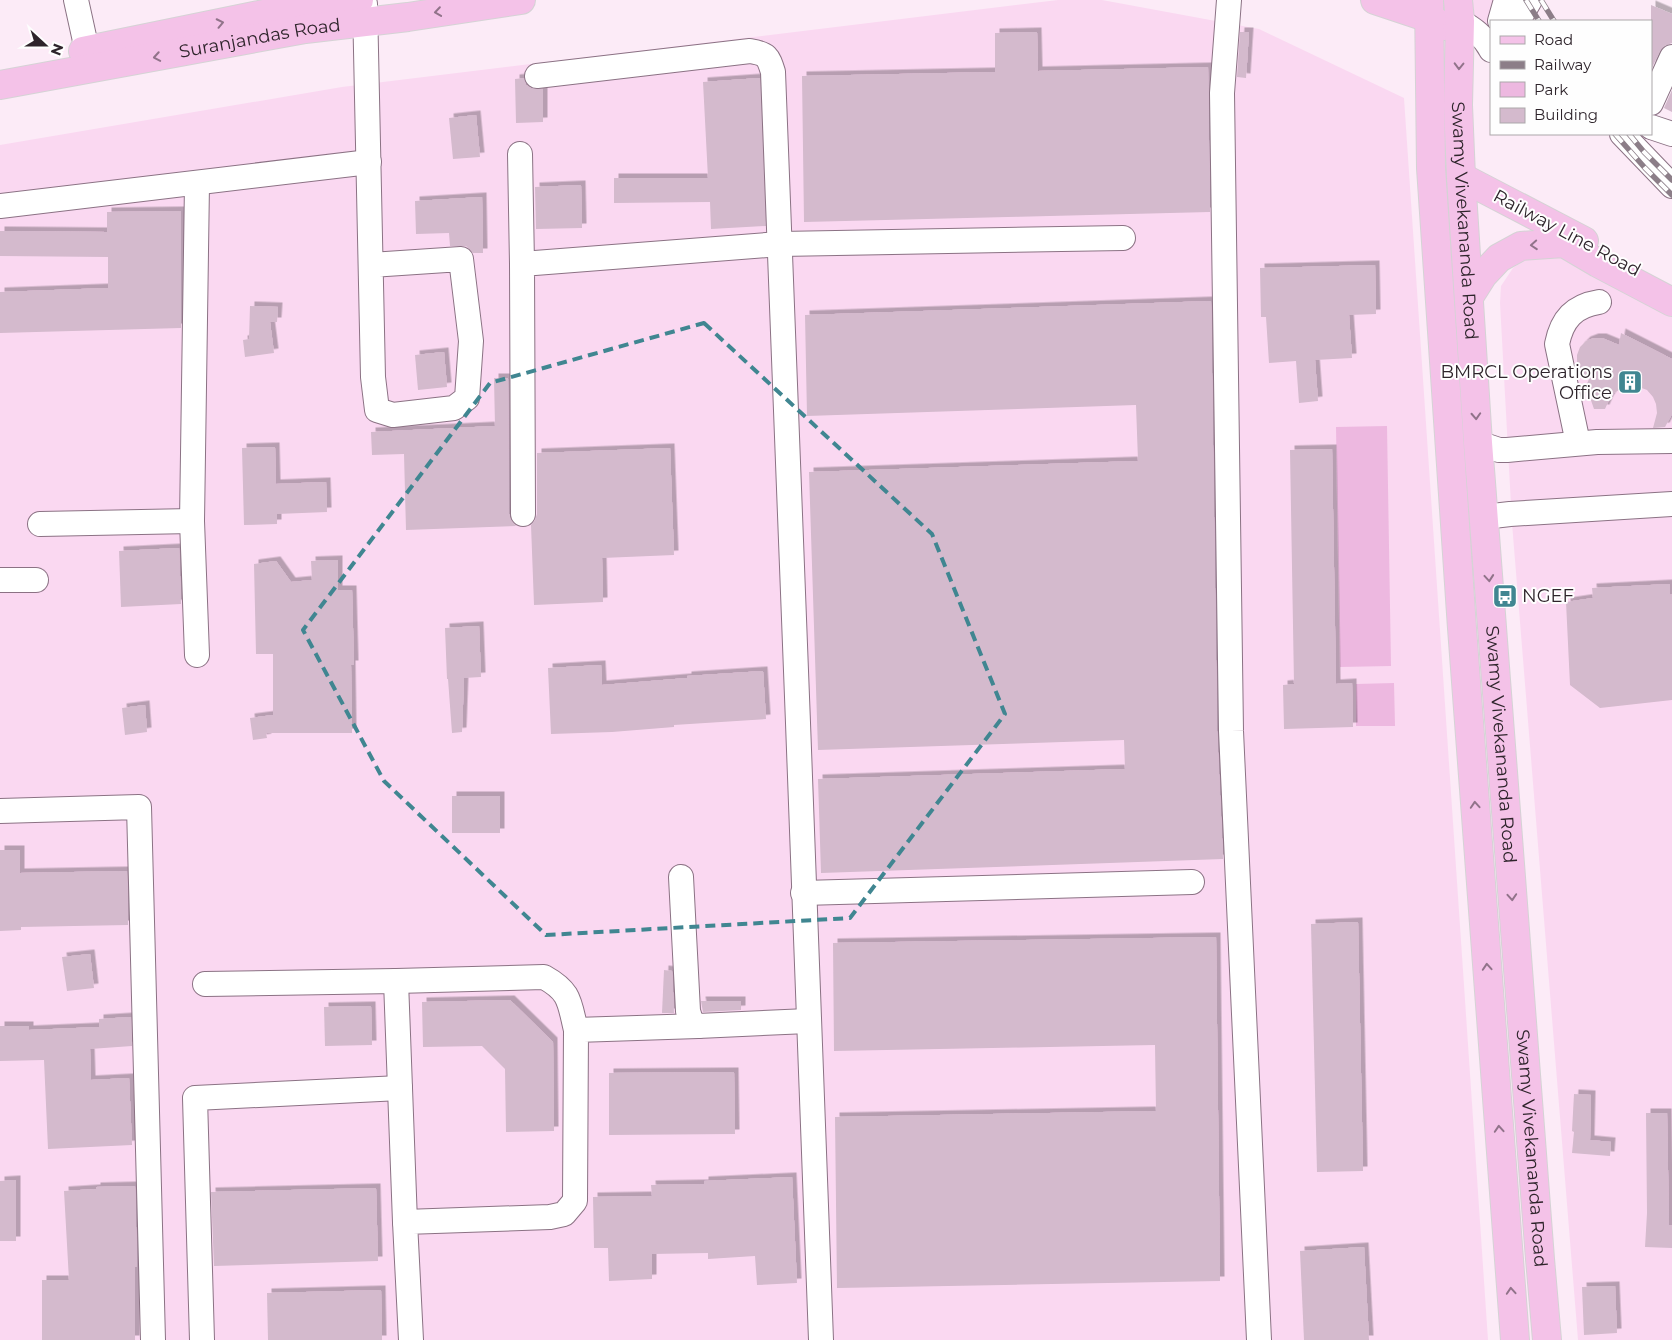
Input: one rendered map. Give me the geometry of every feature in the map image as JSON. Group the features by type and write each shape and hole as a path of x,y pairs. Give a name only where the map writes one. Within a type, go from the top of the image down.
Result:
{"main road":[{"name":"Suranjandas Road","path":"0,66 87,50 308,3 363,7 408,17 521,0"},
{"path":"1375,0 1427,5 1459,19"},
{"name":"Swamy Vivekananda Road","path":"1427,5 1432,188 1515,1340"},
{"name":"Suranjandas Road","path":"0,85 305,29 363,7"},
{"name":"Swamy Vivekananda Road","path":"1459,19 1458,105 1461,178 1478,443 1547,1340"},
{"name":"Railway Line Road","path":"1461,178 1672,288"},
{"path":"1469,297 1483,275 1499,258 1521,246 1564,242 1598,263 1672,302"}],"street":[{"path":"76,0 87,50"},
{"path":"1229,0 1222,93 1231,731 1259,1340"},
{"path":"1500,20 1506,0"},
{"path":"1519,20 1530,0"},
{"path":"363,7 369,162 373,377 377,410 393,415 454,408 467,398 471,341 461,259 371,265"},
{"path":"1459,19 1482,50 1490,51"},
{"path":"537,76 750,51 762,53 769,58 774,72 821,1340"},
{"path":"1652,101 1672,57"},
{"path":"1652,127 1672,134"},
{"path":"1623,135 1672,186"},
{"path":"520,154 523,514"},
{"path":"0,206 369,162"},
{"path":"197,184 192,521 197,654"},
{"path":"522,264 780,244 1123,238"},
{"path":"1578,444 1557,344 1560,331 1569,316 1587,304 1599,302"},
{"path":"1478,443 1499,450 1507,450 1597,442 1672,442"},
{"path":"1484,517 1672,504"},
{"path":"40,524 192,521"},
{"path":"0,580 36,580"},
{"path":"0,811 139,807 153,1340"},
{"path":"681,877 688,1011 692,1021 698,1026"},
{"path":"803,893 1192,882"},
{"path":"205,984 396,981 544,976 558,984 568,997 576,1030 574,1201 564,1214 550,1217 405,1222"},
{"path":"396,981 411,1340"},
{"path":"576,1030 808,1021"},
{"path":"202,1340 195,1098 400,1088"}],"highlighted area":[{"path":"704,323 932,534 1005,714 850,918 546,935 384,781 303,630 490,383"}],"shaded area":[{"path":"1058,0 1102,0 1259,29 1404,98 1488,1340 0,1340 0,145 342,87"},
{"path":"1470,0 1518,0 1490,20 1490,36 1471,28"},
{"path":"1551,249 1672,306 1672,1340 1578,1340 1512,523 1500,303 1501,286 1513,268 1528,257"}],"green space":[{"path":"1387,426 1391,666 1340,667 1336,427"},
{"path":"1394,683 1395,726 1356,726 1356,684"}],"building":[{"path":"1651,5 1672,14 1672,43 1664,46 1652,68 1652,20"},
{"path":"1037,32 1038,71 1208,67 1210,212 804,222 802,76 995,72 995,33"},
{"path":"1240,32 1249,32 1246,78 1237,77"},
{"path":"524,78 526,85 531,88 543,89 543,122 516,123 515,79"},
{"path":"760,78 766,226 711,229 710,202 614,203 614,178 708,178 703,82"},
{"path":"1672,90 1672,112 1664,108"},
{"path":"476,115 480,157 453,159 449,118"},
{"path":"581,185 582,228 536,229 535,187"},
{"path":"482,197 483,253 473,253 466,246 450,246 449,233 416,234 415,201"},
{"path":"181,211 181,328 0,333 0,292 108,288 108,257 0,256 0,231 107,232 107,212"},
{"path":"1375,265 1376,314 1349,315 1352,358 1315,360 1318,401 1299,403 1296,361 1269,363 1266,317 1261,317 1260,268"},
{"path":"1211,301 1217,731 1223,859 821,873 818,779 1125,769 1124,740 818,750 809,472 1138,461 1136,405 807,416 805,315"},
{"path":"250,306 278,307 277,322 270,322 274,353 245,357 243,340 249,339"},
{"name":"BMRCL Operations Office","path":"1621,333 1672,359 1672,414 1665,427 1653,428 1657,413 1656,404 1647,390 1639,387 1630,386 1622,388 1614,393 1605,409 1594,409 1586,386 1589,379 1581,371 1577,363 1577,355 1580,347 1586,341 1594,338 1602,338 1619,345"},
{"path":"444,352 447,387 418,390 415,355"},
{"path":"494,378 508,378 509,514 516,526 406,530 404,454 372,455 371,432 495,426"},
{"path":"275,447 276,484 326,482 327,512 277,514 277,524 244,525 242,448"},
{"path":"670,448 674,555 602,558 603,602 534,605 531,525 537,514 537,453"},
{"path":"1332,449 1336,684 1352,683 1353,727 1284,729 1283,685 1294,684 1290,450"},
{"path":"179,548 181,604 121,607 119,551"},
{"path":"338,560 338,590 352,590 354,665 351,665 352,733 266,733 267,738 253,740 250,718 273,715 273,654 256,654 254,564 276,561 291,582 312,580 311,561"},
{"path":"1670,584 1670,595 1672,594 1672,700 1600,708 1570,685 1566,602 1593,598 1592,588"},
{"path":"479,626 481,677 464,678 462,732 452,733 445,628"},
{"path":"601,665 602,685 687,678 687,676 763,671 766,719 674,725 674,727 612,732 551,734 548,668"},
{"path":"145,705 147,732 125,735 122,708"},
{"path":"452,796 500,796 500,833 452,833"},
{"path":"0,850 20,850 20,873 127,871 128,925 21,927 21,930 0,931"},
{"path":"1358,922 1363,1171 1317,1172 1311,924"},
{"path":"1216,937 1220,1281 837,1288 835,1117 1156,1111 1155,1045 834,1051 833,943"},
{"path":"90,954 94,988 67,991 62,957"},
{"path":"664,970 672,971 674,1013 662,1013"},
{"path":"510,1000 553,1042 554,1131 506,1132 505,1069 482,1046 423,1047 422,1002"},
{"path":"701,1001 741,1001 741,1010 703,1012"},
{"path":"371,1006 372,1045 325,1046 324,1007"},
{"path":"131,1017 132,1046 90,1049 91,1080 129,1078 132,1145 48,1149 44,1060 0,1061 0,1026 29,1026 29,1030 99,1027 99,1019"},
{"path":"734,1072 735,1134 609,1135 609,1073"},
{"path":"1574,1094 1591,1095 1590,1140 1611,1142 1610,1156 1572,1153"},
{"path":"1646,1113 1667,1113 1669,1225 1672,1225 1672,1248 1645,1247 1647,1213"},
{"path":"792,1177 797,1283 757,1285 755,1256 708,1259 708,1253 652,1254 652,1279 609,1281 608,1248 594,1248 593,1197 652,1196 651,1185 704,1184 704,1181"},
{"path":"16,1180 16,1241 0,1241 0,1181"},
{"path":"135,1186 137,1267 135,1267 135,1340 42,1340 42,1280 69,1280 64,1191 96,1189 96,1187"},
{"path":"376,1188 378,1261 214,1266 211,1192"},
{"path":"1364,1247 1369,1340 1304,1340 1300,1251"},
{"path":"1615,1286 1617,1333 1584,1335 1582,1287"},
{"path":"381,1290 382,1340 268,1340 267,1293"}],"railway":[{"path":"1526,0 1538,20"},
{"path":"1541,0 1553,20"},
{"path":"1616,135 1672,195"},
{"path":"1630,135 1672,180"}],"place":[{"name":"BMRCL Operations Office","path":"1630,382"},
{"name":"NGEF","path":"1505,596"}]}
